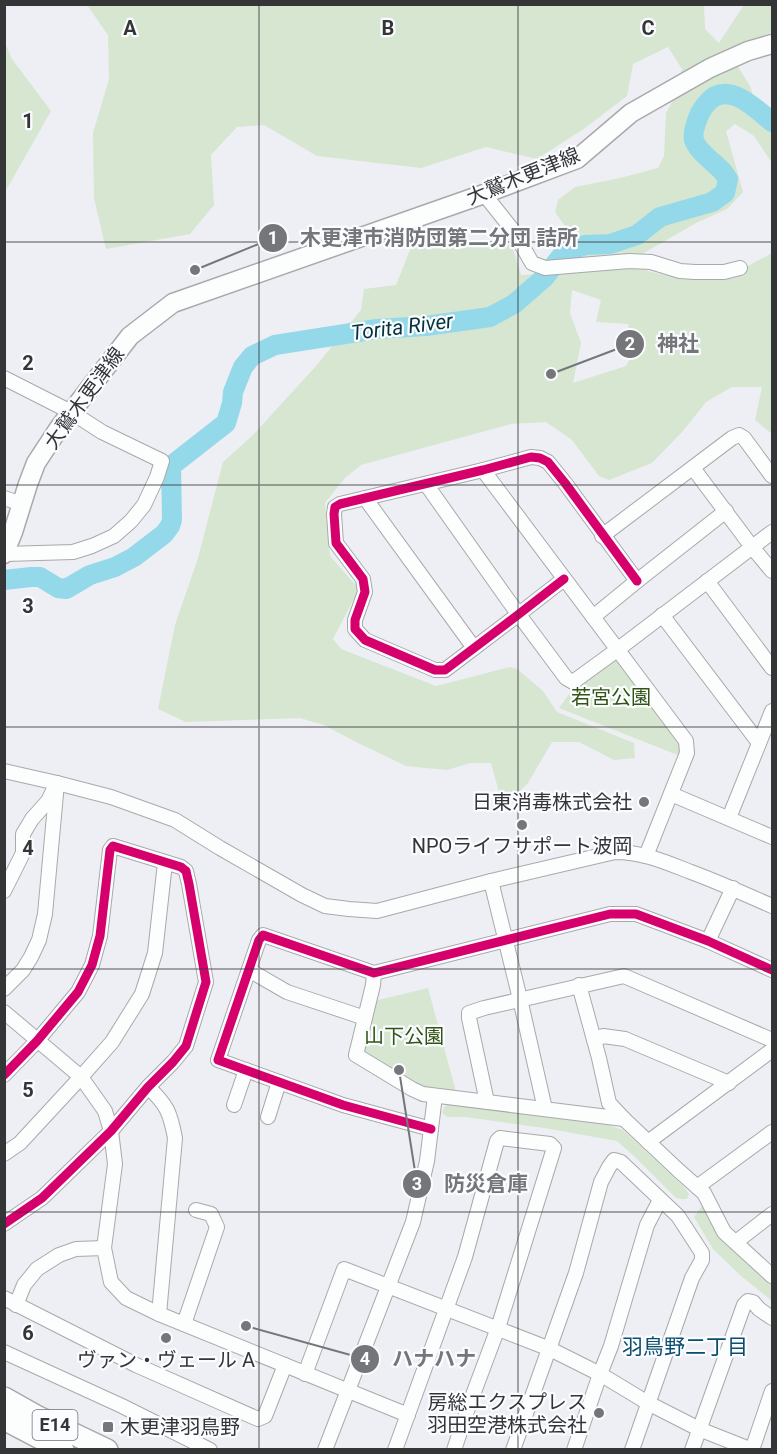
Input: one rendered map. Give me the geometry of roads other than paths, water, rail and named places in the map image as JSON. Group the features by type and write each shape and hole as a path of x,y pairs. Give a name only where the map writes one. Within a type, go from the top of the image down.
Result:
{"highway":[{"name":"E14","path":"4,1398 36,1416 107,1449"},
{"name":"E14","path":"4,1419 63,1449"}],"main road":[{"name":"大鷲木更津線","path":"5,554 13,501 28,484 36,463 71,412 130,336 173,303 577,159 631,112 710,68 748,51 772,44"}],"street":[{"path":"484,194 515,233 532,263 551,267 629,261 651,262 680,271 695,272 724,272 740,268"},
{"path":"4,378 71,412 102,432 162,461 144,505 114,536 73,552 5,554"},
{"path":"602,536 739,435 744,438 772,476"},
{"path":"564,579 445,670 435,670 364,640 355,629 355,620 365,592 363,579 336,543 335,507 531,457 540,458 548,462 637,581"},
{"path":"693,468 772,571"},
{"path":"483,470 686,741 687,753 646,856"},
{"path":"426,484 566,678 573,682 772,532"},
{"path":"365,498 474,648"},
{"path":"593,617 726,511"},
{"path":"707,581 772,668"},
{"path":"662,615 759,744"},
{"path":"729,818 772,711"},
{"path":"4,771 111,797 175,820 220,848 325,906 377,911 615,852 631,852 646,856 732,888 772,906"},
{"path":"4,891 22,853 23,834 32,819 48,801 57,783"},
{"path":"4,989 23,970 39,940 45,914 57,783"},
{"path":"671,794 772,837"},
{"path":"4,1075 37,1041 78,992 92,965 100,936 110,850 113,846 181,867 186,871 206,982 186,1046 111,1131 42,1198 4,1224"},
{"path":"4,1154 20,1143 112,1042 142,993 155,953 165,863"},
{"path":"491,881 545,1109"},
{"path":"708,941 732,888"},
{"path":"430,1129 343,1105 218,1060 259,940 263,935 374,973 610,914 636,914 708,941 772,970"},
{"path":"249,970 287,992 365,1018"},
{"path":"374,973 356,1055 412,1089 435,1096 624,1119"},
{"path":"487,1102 469,1013 579,985 624,976 772,1040"},
{"path":"579,985 609,1103 704,1193 724,1232 772,1276"},
{"path":"4,1011 81,1077 105,1111 111,1131 115,1164 104,1248 111,1282 126,1298 183,1324 408,1415"},
{"path":"594,1040 603,1036 625,1039 729,1083"},
{"path":"648,1142 772,1050"},
{"path":"234,1106 246,1070"},
{"path":"268,1117 279,1082"},
{"path":"148,1087 162,1101 171,1118 175,1138 159,1314"},
{"path":"325,1449 413,1222 427,1161 435,1096"},
{"path":"698,1187 772,1132"},
{"path":"395,1449 465,1257 497,1141 500,1138 550,1144 554,1148 498,1328 454,1449"},
{"path":"513,1449 576,1273 601,1182 614,1160 621,1162 678,1216 702,1253 702,1260 692,1278 632,1449"},
{"path":"574,1449 611,1346 647,1225 660,1200"},
{"path":"183,1324 217,1227 211,1214 196,1210"},
{"path":"736,1242 772,1214"},
{"path":"104,1248 76,1249 59,1255 37,1269 10,1301 136,1365 258,1419 265,1416 285,1365"},
{"path":"305,1374 344,1269 550,1349 699,1429 752,1449 772,1391"},
{"path":"692,1449 744,1305 748,1301 753,1302 772,1318"},
{"path":"4,1352 210,1449"}],"waterway":[{"name":"Torita River","path":"4,580 40,577 58,588 66,589 90,575 115,567 134,557 164,534 172,520 171,466 226,423 233,392 243,367 252,356 275,345 377,329 426,326 490,317 514,304 545,277 562,255 585,245 610,244 637,235 660,217 712,202 725,193 728,179 722,170 698,148 694,137 695,126 701,112 716,96 733,95 742,99 772,122"}],"place":[{"name":"木更津市消防団第二分団 詰所","path":"195,270"},
{"name":"神社","path":"551,374"},
{"name":"日東消毒株式会社","path":"644,802"},
{"name":"NPOライフサポート波岡","path":"522,825"},
{"name":"防災倉庫","path":"399,1070"},
{"name":"ハナハナ","path":"246,1326"},
{"name":"ヴァン・ヴェール A","path":"166,1338"},
{"name":"房総エクスプレス 羽田空港株式会社","path":"599,1413"},
{"name":"木更津羽鳥野","path":"108,1427"}],"district":[{"name":"羽鳥野二丁目","path":"685,1347"}],"park label":[{"name":"若宮公園","path":"611,697"},
{"name":"山下公園","path":"404,1036"}]}
